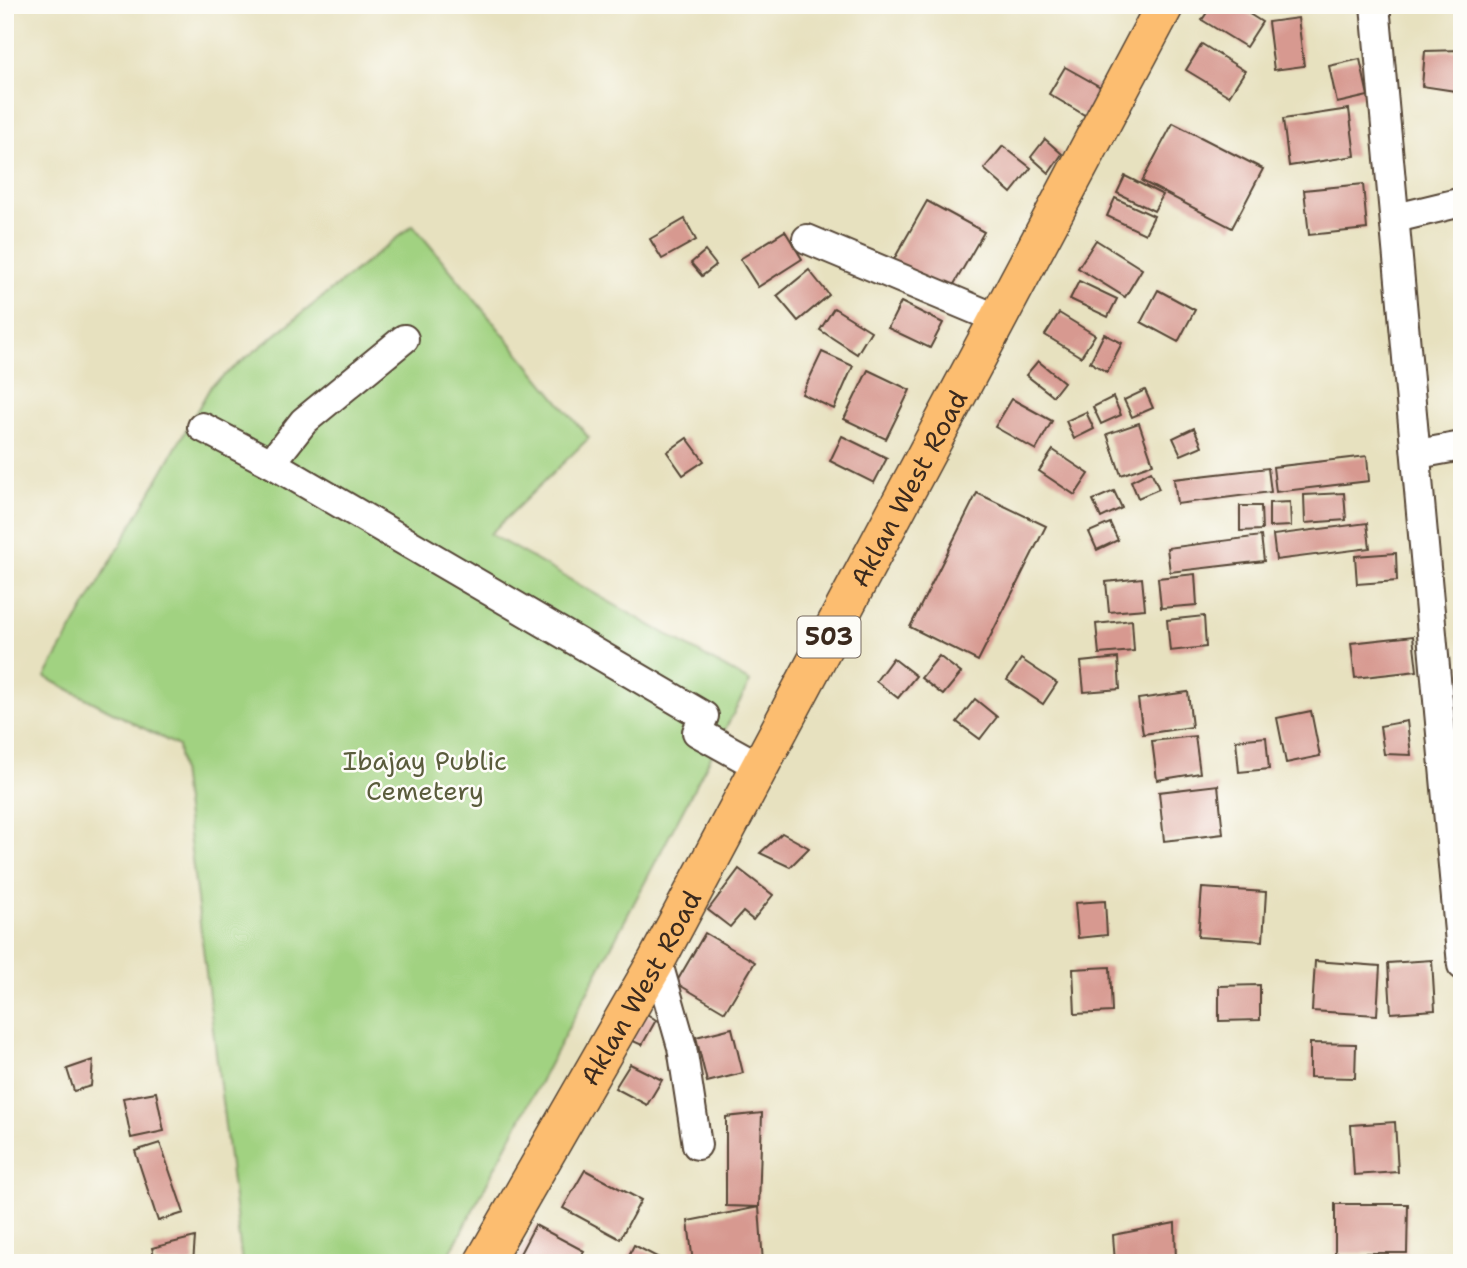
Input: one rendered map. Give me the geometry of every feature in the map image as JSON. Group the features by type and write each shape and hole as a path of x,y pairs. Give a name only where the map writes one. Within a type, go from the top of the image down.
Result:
{"main road":[{"name":"Aklan West Road","path":"483,1263 657,960 1165,5"}],"street":[{"path":"1375,5 1418,454 1434,685 1462,965"},
{"path":"1396,218 1462,202"},
{"path":"807,239 998,319"},
{"path":"271,463 304,421 404,339"},
{"path":"202,427 271,463 704,716 697,732 760,767"},
{"path":"1418,454 1462,446"},
{"path":"657,960 682,1048 697,1145"}],"green space":[{"name":"Ibajay Public Cemetery","path":"413,225 589,438 490,534 750,682 445,1263 242,1263 178,746 45,677 211,386"}],"building":[{"path":"1212,5 1235,5 1262,22 1246,47 1202,20"},
{"path":"1298,18 1304,66 1274,70 1268,22"},
{"path":"1202,44 1245,71 1229,96 1186,70"},
{"path":"1462,50 1462,92 1422,86 1425,51"},
{"path":"1360,59 1368,96 1337,103 1329,66"},
{"path":"1065,67 1104,89 1088,117 1049,94"},
{"path":"1349,109 1355,156 1289,166 1283,119"},
{"path":"1173,123 1263,169 1232,228 1142,181"},
{"path":"1045,139 1062,154 1049,173 1031,157"},
{"path":"1003,146 1031,168 1011,193 984,169"},
{"path":"1125,176 1163,195 1154,211 1117,193"},
{"path":"1363,184 1367,229 1309,235 1304,190"},
{"path":"1115,198 1154,216 1145,234 1107,216"},
{"path":"927,201 984,232 949,293 893,261"},
{"path":"685,219 696,240 662,259 650,239"},
{"path":"785,231 802,259 758,287 740,259"},
{"path":"1096,240 1142,269 1125,297 1078,268"},
{"path":"705,251 716,265 702,276 691,263"},
{"path":"809,270 829,295 798,321 777,296"},
{"path":"1079,281 1117,299 1108,317 1070,299"},
{"path":"1158,290 1195,310 1178,342 1141,322"},
{"path":"901,302 943,323 930,348 888,328"},
{"path":"834,308 871,331 857,354 820,330"},
{"path":"1059,313 1095,335 1081,357 1045,335"},
{"path":"1104,334 1122,343 1107,372 1090,362"},
{"path":"822,352 853,366 834,409 802,394"},
{"path":"1038,361 1064,382 1053,396 1026,375"},
{"path":"868,370 910,390 886,439 844,419"},
{"path":"1145,390 1153,408 1132,417 1124,400"},
{"path":"1113,397 1121,415 1101,424 1093,407"},
{"path":"1012,399 1052,421 1036,450 995,427"},
{"path":"1086,412 1094,429 1074,439 1066,421"},
{"path":"1139,423 1153,464 1121,475 1107,434"},
{"path":"1194,428 1202,446 1181,455 1173,438"},
{"path":"842,436 887,458 874,483 830,461"},
{"path":"687,438 704,461 683,475 667,452"},
{"path":"1053,450 1089,474 1075,495 1039,471"},
{"path":"1367,456 1369,481 1276,492 1273,467"},
{"path":"1268,468 1271,492 1177,504 1174,479"},
{"path":"1151,471 1159,489 1138,498 1131,481"},
{"path":"1114,491 1122,508 1101,518 1093,500"},
{"path":"977,493 1046,526 978,661 910,627"},
{"path":"1344,493 1346,520 1305,523 1304,495"},
{"path":"1290,502 1291,526 1269,527 1269,503"},
{"path":"1240,506 1261,506 1262,530 1240,531"},
{"path":"1110,523 1118,540 1097,550 1089,532"},
{"path":"1367,523 1370,548 1276,560 1273,535"},
{"path":"1261,536 1264,561 1170,572 1167,548"},
{"path":"1396,553 1397,581 1357,584 1355,556"},
{"path":"1195,574 1197,605 1161,608 1158,578"},
{"path":"1142,578 1145,609 1109,612 1106,582"},
{"path":"1204,616 1206,647 1170,651 1167,620"},
{"path":"1132,620 1134,651 1099,654 1096,624"},
{"path":"1413,636 1417,671 1355,678 1351,643"},
{"path":"939,656 961,673 943,695 921,678"},
{"path":"893,658 916,676 898,698 876,681"},
{"path":"1118,658 1120,689 1084,692 1081,662"},
{"path":"1021,659 1057,683 1043,704 1007,680"},
{"path":"1188,692 1192,727 1143,734 1138,699"},
{"path":"975,699 997,717 980,739 957,722"},
{"path":"1311,711 1320,756 1286,763 1277,718"},
{"path":"1407,721 1411,755 1384,754 1380,726"},
{"path":"1195,736 1200,773 1157,780 1152,741"},
{"path":"1266,737 1269,769 1239,772 1236,740"},
{"path":"1218,785 1223,834 1164,841 1159,792"},
{"path":"782,833 809,848 790,867 760,853"},
{"path":"739,869 773,895 753,920 743,912 730,927 708,910"},
{"path":"1202,888 1266,892 1263,941 1198,937"},
{"path":"1105,901 1107,935 1078,938 1075,903"},
{"path":"705,933 755,962 725,1012 676,983"},
{"path":"1432,960 1435,1010 1391,1013 1388,963"},
{"path":"1315,961 1380,966 1377,1015 1312,1011"},
{"path":"1110,967 1112,1012 1075,1014 1073,969"},
{"path":"1260,985 1260,1020 1219,1021 1219,986"},
{"path":"641,1010 656,1020 642,1045 624,1037"},
{"path":"732,1028 743,1073 707,1082 696,1037"},
{"path":"1310,1043 1356,1044 1355,1078 1310,1077"},
{"path":"93,1060 91,1086 74,1091 67,1069"},
{"path":"630,1064 662,1080 647,1105 615,1088"},
{"path":"156,1092 164,1131 131,1138 123,1098"},
{"path":"762,1113 759,1207 726,1206 726,1117"},
{"path":"1395,1122 1398,1172 1354,1175 1351,1125"},
{"path":"160,1143 184,1213 158,1221 135,1151"},
{"path":"585,1170 641,1200 620,1239 563,1208"},
{"path":"1335,1204 1408,1204 1407,1253 1335,1253"},
{"path":"759,1207 763,1263 693,1263 688,1221"},
{"path":"1175,1223 1176,1263 1115,1263 1113,1235"},
{"path":"535,1225 584,1251 578,1263 515,1263"},
{"path":"195,1237 193,1263 156,1263 152,1248"},
{"path":"634,1245 659,1258 658,1263 625,1263"}]}
